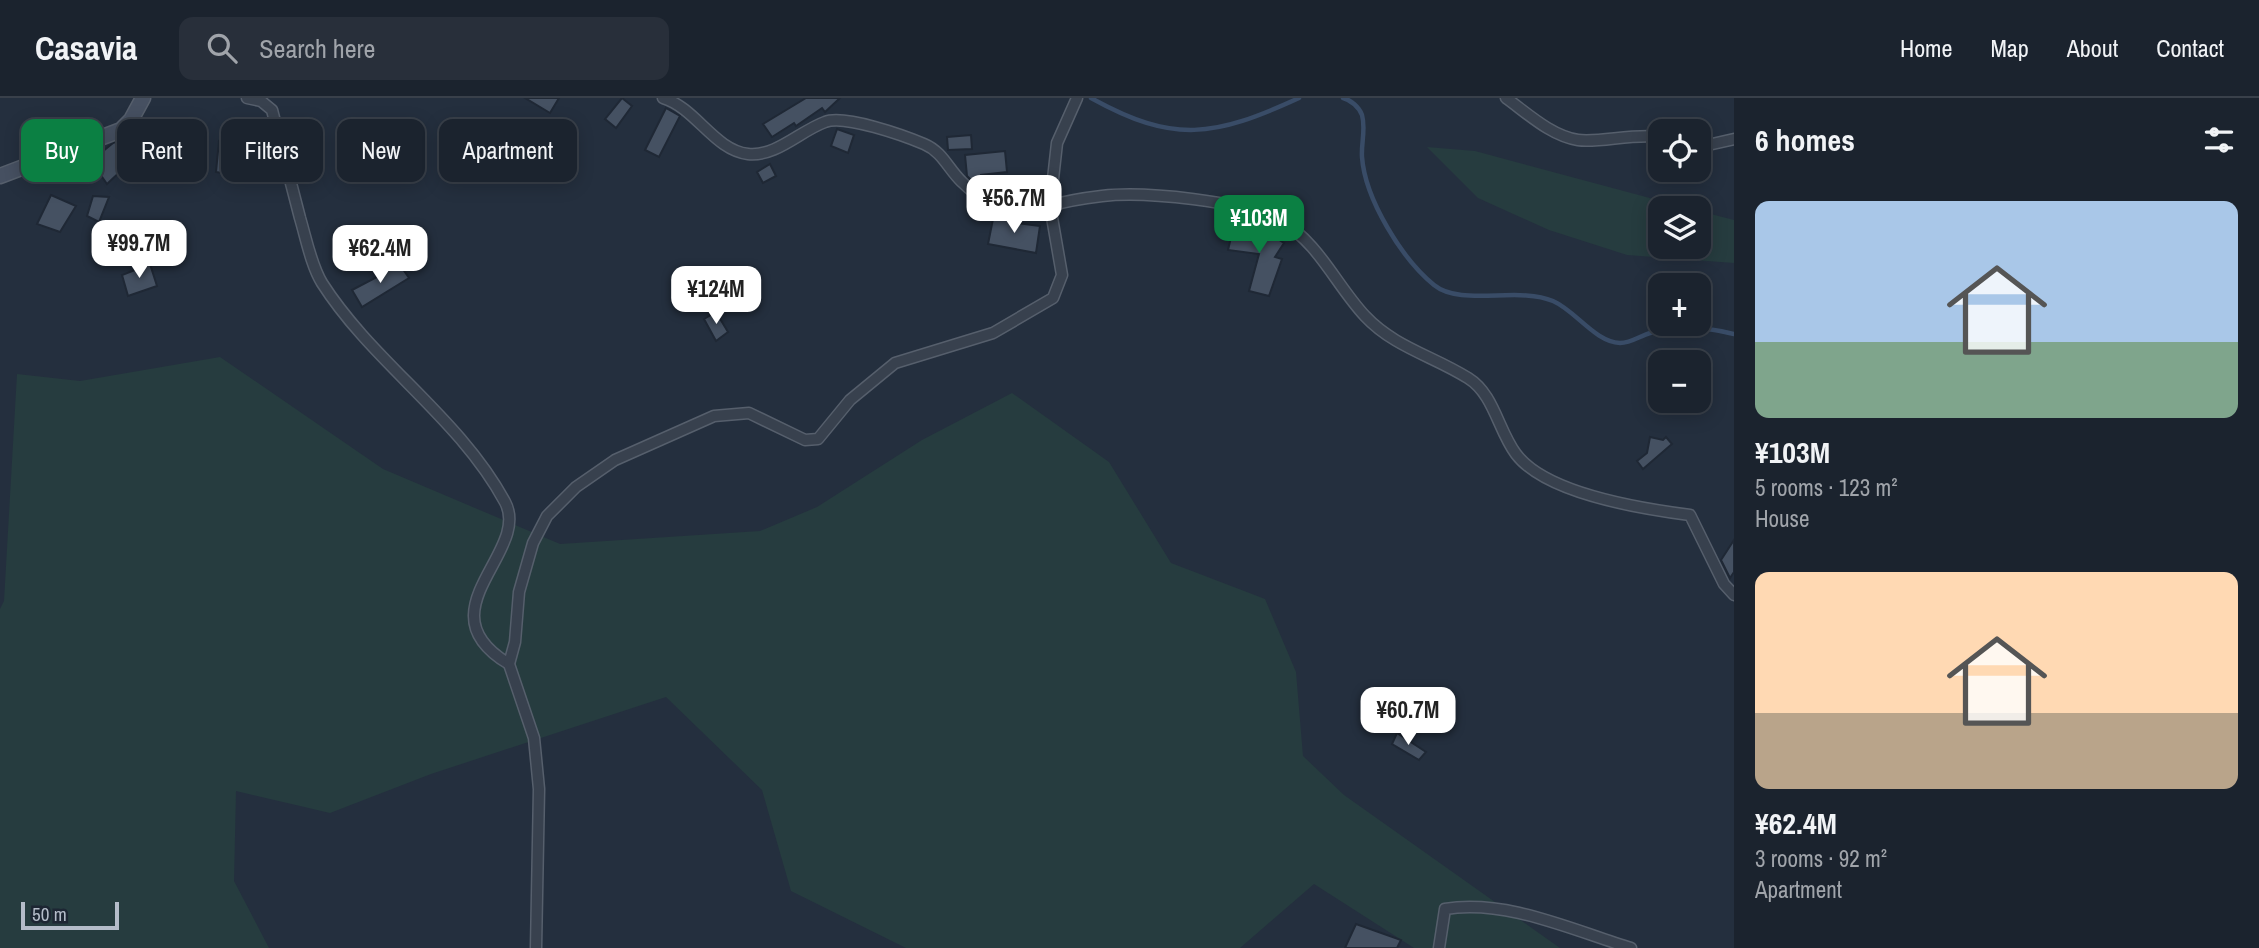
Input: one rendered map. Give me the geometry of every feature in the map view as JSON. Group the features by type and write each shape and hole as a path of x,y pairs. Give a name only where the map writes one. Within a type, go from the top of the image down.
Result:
{"main road":[{"path":"0,176 121,130 131,120 143,98"}],"street":[{"path":"247,98 261,101 272,110 305,236 320,280 354,328 408,379 468,448 507,504 509,528 476,600 475,625 489,652 509,664"},
{"path":"663,98 689,110 726,145 749,154 775,148 827,120 851,121 925,144 941,155 961,182 990,204 1026,214 1050,206 1106,196 1189,199 1231,204 1282,222 1303,238 1363,313 1382,332 1470,379 1484,393 1517,455 1541,474 1609,502 1690,515 1724,584 1734,595"},
{"path":"536,948 539,789 534,738 509,664 515,642 519,592 534,543 547,516 576,486 615,460 714,416 749,413 805,440 818,439 850,400 895,363 993,333 1053,298 1062,275 1050,206 1057,143 1077,98"},
{"path":"1506,98 1545,126 1577,140 1648,137"},
{"path":"1711,144 1734,139"},
{"path":"1438,948 1446,909 1466,906 1498,908 1631,948"}],"green space":[{"path":"1427,147 1475,151 1648,198 1648,257 1627,255 1549,230 1478,198"},
{"path":"1711,214 1734,220 1734,263 1680,259 1711,259"},
{"path":"220,357 383,469 560,544 760,531 817,507 922,440 1012,393 1109,462 1171,563 1265,599 1296,672 1303,756 1344,795 1560,948 1414,948 1314,884 1240,948 906,948 791,891 762,790 666,697 431,774 330,813 236,791 234,881 269,948 0,948 0,609 4,601 17,374 80,381"}],"building":[{"path":"525,98 559,98 550,113"},
{"path":"622,98 632,106 616,128 605,119"},
{"path":"806,98 840,98 825,112 822,108 796,126 794,123 772,137 763,124"},
{"path":"666,108 680,116 659,157 645,150"},
{"path":"837,129 854,135 848,153 831,146"},
{"path":"971,135 972,149 948,150 947,137"},
{"path":"117,141 117,175 107,184 103,178 103,151"},
{"path":"219,141 221,173 216,172"},
{"path":"1005,151 1007,172 981,175 981,179 971,180 967,176 965,155"},
{"path":"770,164 776,176 763,183 757,172"},
{"path":"1024,178 1035,186 1025,199 1012,194"},
{"path":"51,195 76,206 60,232 37,224"},
{"path":"93,196 109,197 99,222 87,216"},
{"path":"994,214 1017,223 1040,226 1036,253 988,244"},
{"path":"1254,224 1284,243 1275,257 1282,259 1269,296 1249,291 1259,254 1228,250 1234,225"},
{"path":"398,262 409,278 362,307 352,290"},
{"path":"150,264 157,286 128,296 122,275"},
{"path":"716,312 728,332 716,341 704,319"},
{"path":"1650,437 1663,440 1666,437 1672,444 1643,469 1637,461 1647,453"},
{"path":"1734,540 1734,572 1730,578 1721,560"},
{"path":"1397,733 1426,752 1419,760 1392,744"},
{"path":"1356,924 1401,940 1397,948 1345,948"}],"waterway":[{"path":"1091,98 1147,123 1194,130 1242,121 1299,98"},
{"path":"1343,98 1354,104 1362,115 1362,157 1370,191 1378,209 1398,244 1434,285 1459,295 1523,295 1553,301 1594,332 1620,343 1660,330 1681,328 1703,328 1734,334"}]}
